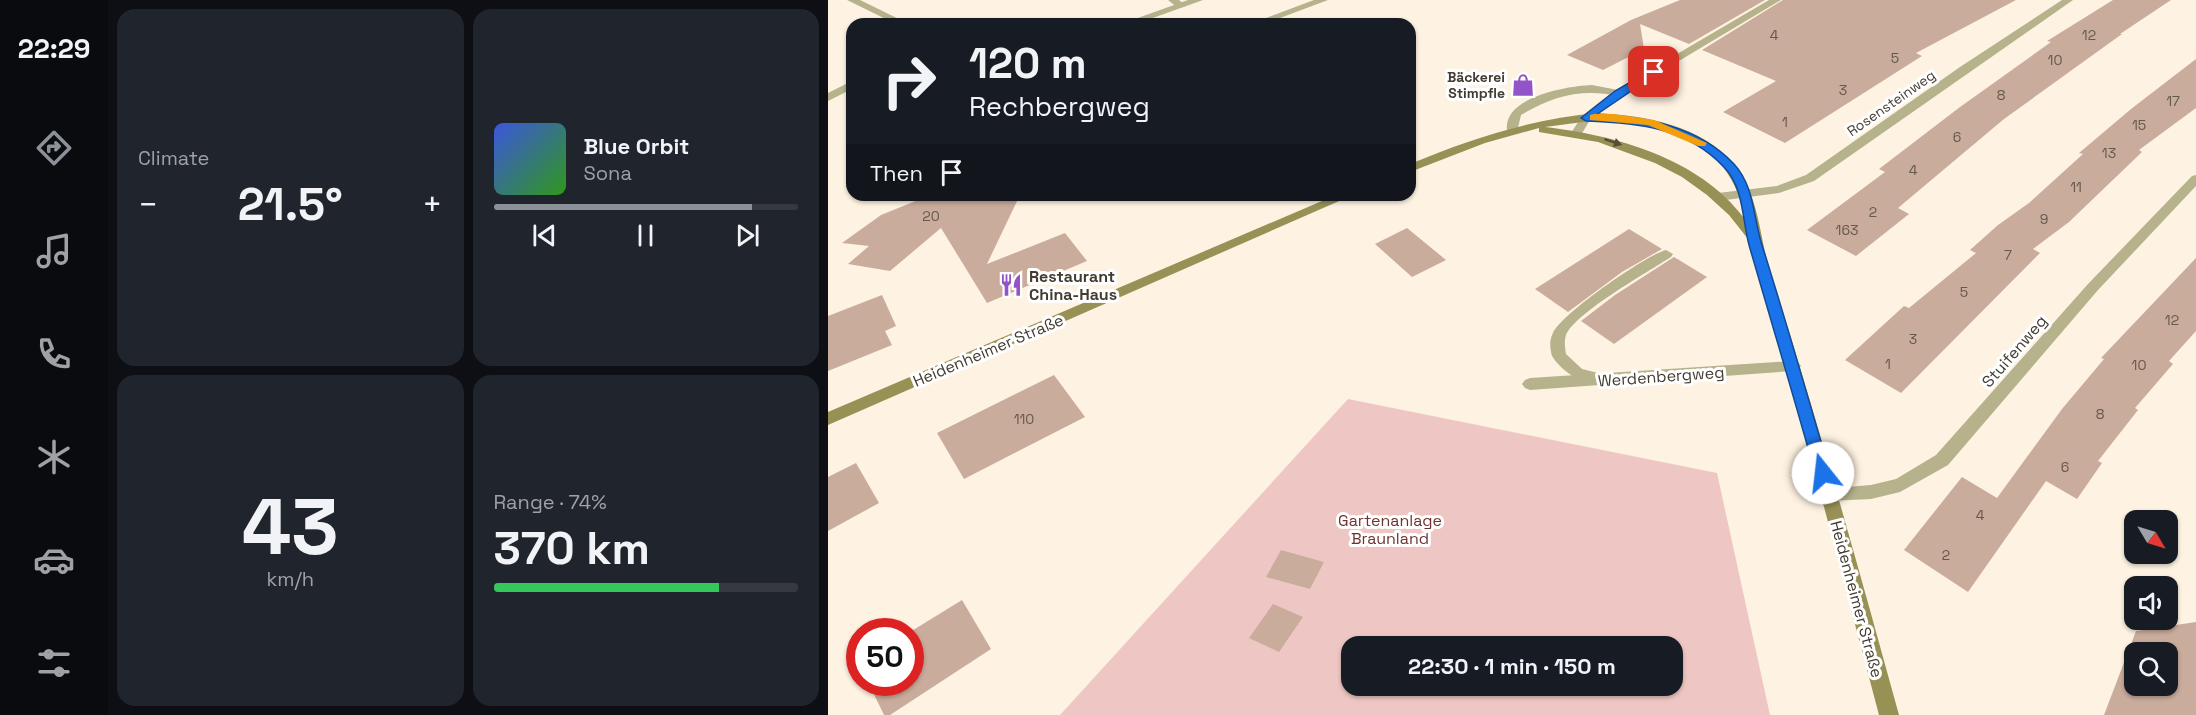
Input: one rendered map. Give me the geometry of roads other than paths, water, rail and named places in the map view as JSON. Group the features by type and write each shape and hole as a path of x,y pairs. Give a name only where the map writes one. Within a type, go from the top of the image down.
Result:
{"main road":[{"name":"Heidenheimer Straße","path":"1416,165 1457,148 1514,130 1586,118 1613,117 1641,121 1688,136 1707,146 1731,168 1745,194 1755,242 1793,366 1889,715"},
{"name":"Heidenheimer Straße","path":"1514,130 1577,133 1606,140 1653,158 1687,176 1718,197 1738,217 1755,242"},
{"name":"Heidenheimer Straße","path":"828,419 1333,201"}],"street":[{"path":"852,0 891,18"},
{"path":"1141,18 1177,3 1198,0"},
{"path":"1272,18 1323,0"},
{"path":"1577,133 1586,118 1618,93 1776,0"},
{"name":"Rosensteinweg","path":"1718,197 1779,189 1810,178 1964,69 2068,0"},
{"path":"1514,130 1512,122 1516,113 1565,91 1590,87 1618,93"},
{"path":"828,98 846,88"},
{"name":"Stuifenweg","path":"1829,494 1871,492 1899,484 1942,460 2093,287 2196,179"},
{"path":"1604,380 1589,378 1567,365 1559,356 1558,338 1562,329 1578,314 1666,254"},
{"name":"Werdenbergweg","path":"1530,384 1793,366"}],"place":[{"name":"Bäckerei Stimpfle","path":"1523,85"},
{"name":"Restaurant China-Haus","path":"1011,285"}],"park label":[{"name":"Gartenanlage Braunland","path":"1390,529"}]}
